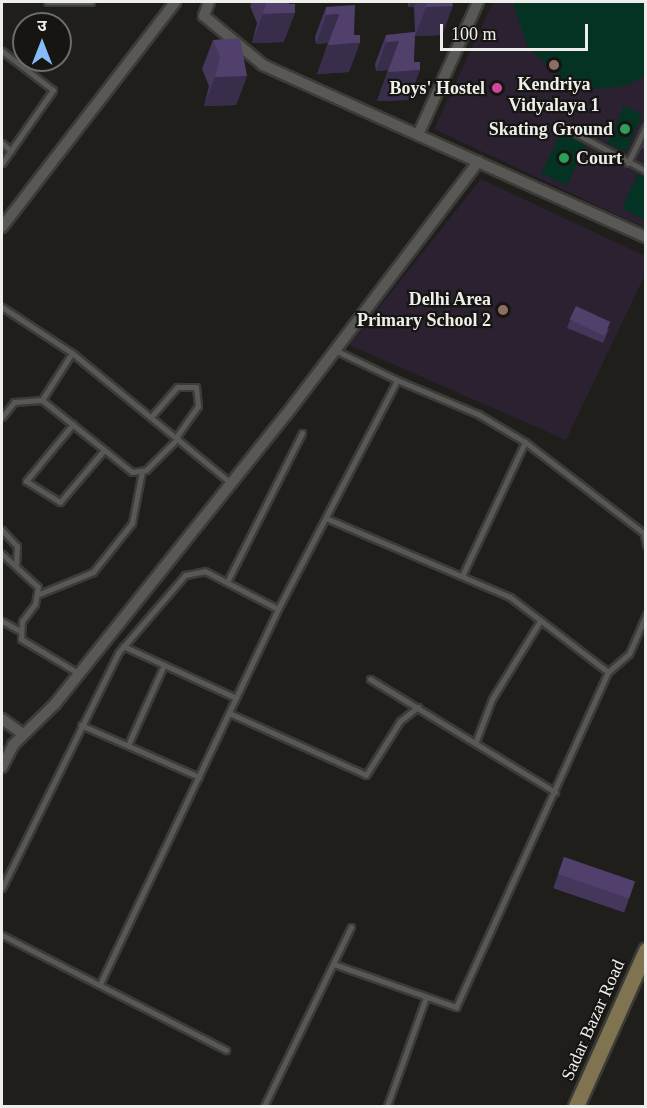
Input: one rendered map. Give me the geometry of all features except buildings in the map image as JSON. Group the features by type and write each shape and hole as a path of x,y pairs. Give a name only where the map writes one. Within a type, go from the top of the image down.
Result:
{"street":[{"path":"2,227 175,2"},
{"path":"209,2 204,16 263,65 645,237"},
{"path":"418,135 478,2"},
{"path":"2,763 23,734 78,673 231,483 478,162"},
{"path":"2,719 23,734"},
{"name":"Sadar Bazar Road","path":"576,1107 645,950"}],"lane":[{"path":"47,2 91,2"},
{"path":"2,51 52,90 2,164"},
{"path":"558,124 645,171"},
{"path":"628,163 645,126"},
{"path":"2,143 11,150"},
{"path":"2,306 72,352 231,483"},
{"path":"335,350 397,380 478,414 525,442 645,535 645,545"},
{"path":"42,400 72,352"},
{"path":"100,984 278,609 328,519 397,380"},
{"path":"20,631 39,594 67,587 93,572 132,523 141,471 177,437 198,406 196,387 177,387 151,417"},
{"path":"2,417 14,402 42,400 132,472 141,471"},
{"path":"73,424 26,481 60,502 104,450"},
{"path":"227,582 302,433"},
{"path":"463,573 525,442"},
{"path":"328,519 463,573 510,597 609,672"},
{"path":"2,530 18,546 16,565"},
{"path":"2,554 16,565 39,594"},
{"path":"2,888 81,725 123,646 185,575 205,571 278,609"},
{"path":"334,964 456,1007 609,672 629,654 645,615"},
{"path":"2,621 20,631 30,646 78,673"},
{"path":"476,741 492,699 540,621"},
{"path":"123,646 236,698"},
{"path":"128,746 164,665"},
{"path":"370,679 476,741 555,792"},
{"path":"229,712 366,775 400,721 418,707"},
{"path":"81,725 198,777"},
{"path":"264,1107 351,927"},
{"path":"2,935 226,1050"},
{"path":"387,1107 426,998"}],"shaded area":[{"name":"Kendriya Vidyalaya 1","path":"493,2 645,2 645,228 434,129"},
{"name":"Delhi Area Primary School 2","path":"481,179 645,256 645,275 566,440 349,345"}],"green space":[{"path":"513,2 645,2 645,76 625,86 594,89 566,83 527,46"},
{"name":"Skating Ground","path":"624,106 642,114 626,152 607,143"},
{"name":"Court","path":"562,131 587,143 567,186 541,173"},
{"path":"638,174 645,178 645,220 622,208"}],"place":[{"name":"Kendriya Vidyalaya 1","path":"554,65"},
{"name":"Boys' Hostel","path":"497,88"},
{"name":"Skating Ground","path":"625,129"},
{"name":"Court","path":"564,158"},
{"name":"Delhi Area Primary School 2","path":"503,310"}]}
